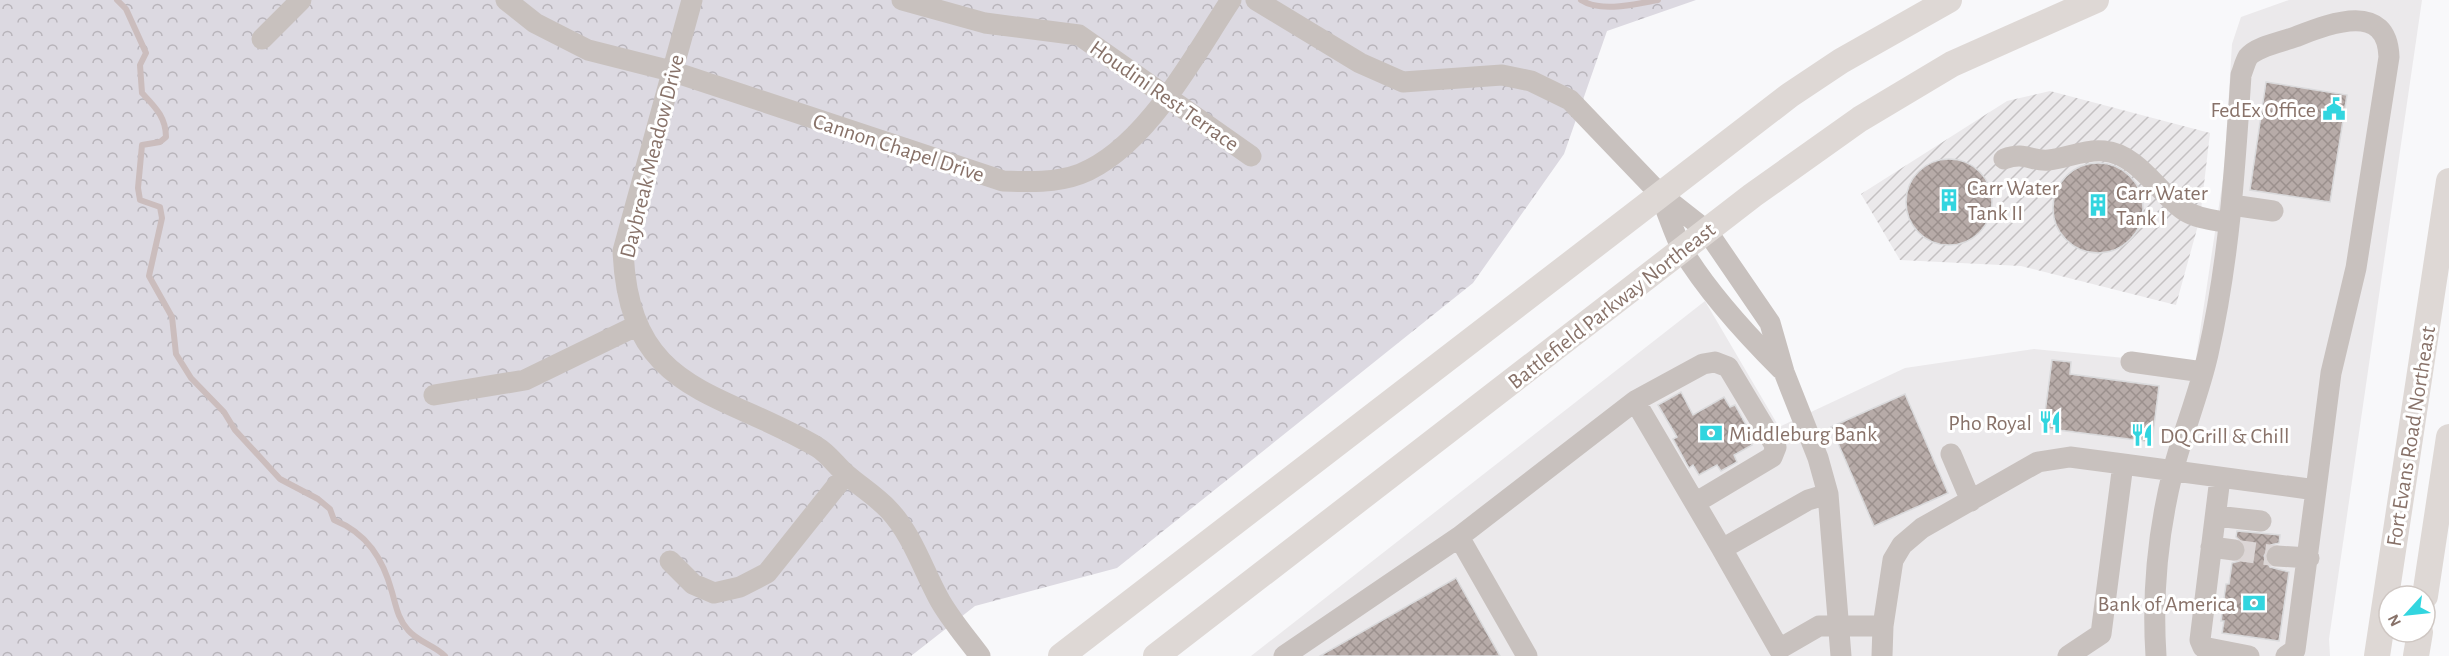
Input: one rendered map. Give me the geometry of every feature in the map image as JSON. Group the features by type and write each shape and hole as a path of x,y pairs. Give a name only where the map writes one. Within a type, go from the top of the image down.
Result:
{"main road":[{"path":"1061,656 1660,194 1807,84 1891,32 1949,0"},
{"name":"Battlefield Parkway Northeast","path":"1156,656 1707,231 1860,119 1909,89 1985,48 2096,0"},
{"name":"Fort Evans Road Northeast","path":"2377,656 2449,181"},
{"name":"Fort Evans Road Northeast","path":"2427,584 2449,437"}],"street":[{"path":"262,39 301,0"},
{"name":"Cannon Chapel Drive","path":"506,0 535,23 588,50 671,71 1003,181 1036,182 1080,174 1120,151 1151,119 1231,0"},
{"name":"Daybreak Meadow Drive","path":"693,0 671,71 623,251 624,286 638,325 672,372 699,392 819,448 890,511 908,539 939,600 980,656"},
{"name":"Houdini Rest Terrace","path":"902,0 985,23 1079,35 1251,156"},
{"path":"1256,0 1360,63 1403,82 1502,75 1531,81 1570,100 1660,194 1707,231 1770,323 1784,372 1818,458 1828,494 1841,656"},
{"path":"2156,656 2157,567 2173,472 2203,372 2218,306 2231,214 2241,75 2248,57 2264,48 2345,19 2362,19 2374,24 2389,42 2389,57 2356,268 2331,374 2295,650 2286,656"},
{"path":"2004,159 2017,154 2046,161 2103,150 2118,154 2137,167 2185,210 2200,218 2273,211"},
{"path":"1660,194 1683,250 1749,337 1784,372"},
{"path":"434,395 525,380 638,325"},
{"path":"1284,656 1460,537 1635,401 1703,364 1715,362 1728,367 1776,447 1772,457 1695,502"},
{"path":"2131,362 2203,372"},
{"path":"1635,401 1779,649 1819,627 1883,626"},
{"path":"1951,454 1971,501"},
{"path":"1882,656 1883,626 1893,560 1902,545 1922,528 2038,462 2070,457 2316,490"},
{"path":"2068,656 2101,634 2123,464"},
{"path":"670,561 693,584 714,593 740,587 766,573 846,474"},
{"path":"2220,478 2200,640 2203,648 2249,656"},
{"path":"1722,549 1808,500 1828,494"},
{"path":"2216,516 2261,520"},
{"path":"1460,537 1527,656"},
{"path":"2211,547 2234,550"},
{"path":"2277,556 2308,558"}],"shaded area":[{"path":"2289,0 2422,0 2329,639 2330,656 1251,656 1705,301 1779,427 1905,368 2034,349 2195,365 2224,172 2232,44 2241,17"},
{"path":"2050,91 2210,133 2200,218 2176,305 2021,266 1900,260 1861,194 2007,101"}],"green space":[{"path":"0,0 1696,0 1607,31 1564,154 1473,283 1117,568 975,606 911,656 0,656"}],"building":[{"path":"2266,82 2347,95 2330,202 2250,190"},
{"name":"Carr Water Tank II","path":"1941,159 1957,159 1980,171 1989,185 1992,202 1989,219 1980,233 1957,245 1941,245 1925,238 1913,226 1906,210 1906,194 1913,178 1925,166"},
{"name":"Carr Water Tank I","path":"2098,163 2115,166 2130,176 2140,191 2143,208 2140,225 2130,240 2115,250 2098,253 2081,250 2066,240 2056,225 2053,208 2056,191 2066,176 2081,166"},
{"path":"2052,360 2071,362 2070,374 2159,386 2152,442 2043,428"},
{"name":"Middleburg Bank","path":"1681,392 1693,415 1724,397 1730,407 1735,405 1750,432 1746,435 1752,445 1734,455 1737,462 1721,471 1717,465 1699,475 1693,465 1689,468 1673,439 1677,437 1658,405"},
{"path":"1905,394 1948,493 1874,526 1831,427"},
{"name":"Bank of America","path":"2237,531 2280,535 2279,543 2271,545 2264,556 2270,567 2289,572 2279,641 2222,633 2224,621 2221,621 2226,584 2229,584 2232,563 2239,561 2246,552 2245,545 2236,537"},
{"path":"1456,578 1500,656 1320,656"}],"waterway":[{"path":"117,0 126,9 146,53 140,65 142,93 159,113 166,130 166,137 160,142 142,145 138,188 140,200 160,207 162,218 149,276 172,317 176,354 191,378 224,412 235,430 280,479 318,499 330,509 334,520 356,532 372,548 384,569 405,626 416,638 445,656"},
{"path":"1581,0 1589,4 1608,7 1658,0"}],"tunnel":[{"path":"2234,550 2277,556"}],"place":[{"name":"FedEx Office","path":"2334,109"},
{"name":"Carr Water Tank II","path":"1949,200"},
{"name":"Carr Water Tank I","path":"2098,205"},
{"name":"Pho Royal","path":"2050,422"},
{"name":"Middleburg Bank","path":"1711,433"},
{"name":"DQ Grill & Chill","path":"2142,435"},
{"name":"Bank of America","path":"2254,603"}]}
